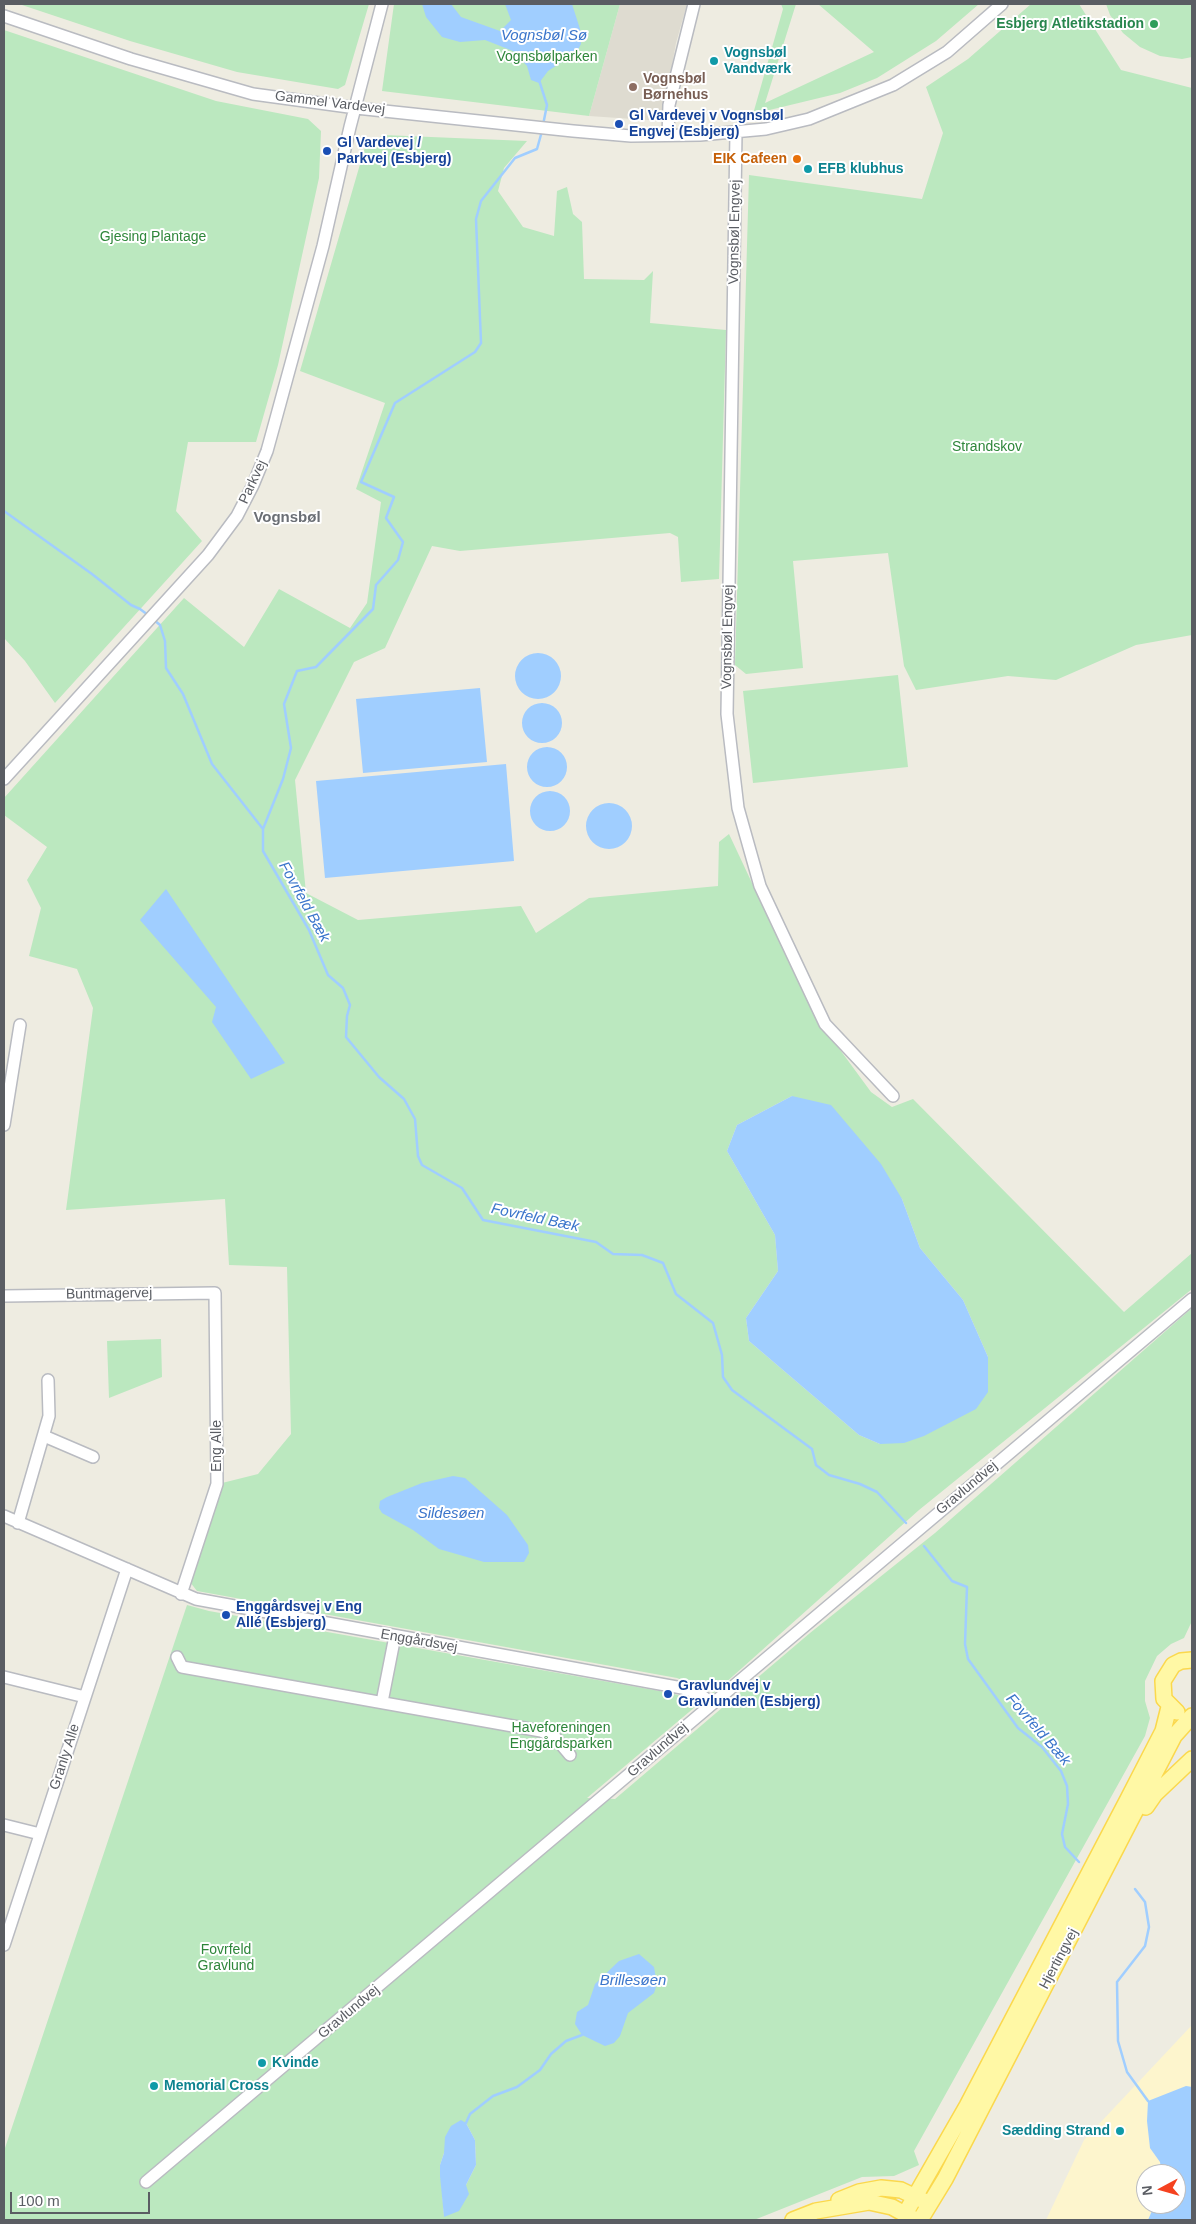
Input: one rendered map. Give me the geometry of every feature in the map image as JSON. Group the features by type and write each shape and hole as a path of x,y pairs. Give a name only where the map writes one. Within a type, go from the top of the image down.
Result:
{"main road":[{"path":"1192,1658 1173,1666 1163,1681 1162,1690 1169,1706 1176,1712 1192,1716"},
{"name":"Hjertingvej","path":"908,2218 915,2196 966,2106 1163,1732 1169,1706"},
{"name":"Hjertingvej","path":"920,2220 1092,1896 1174,1736 1192,1716"},
{"path":"1092,1896 1132,1827 1155,1794 1192,1760"},
{"path":"792,2220 859,2192 881,2188 901,2190 929,2205"},
{"path":"816,2211 869,2202 882,2203 908,2218"}],"street":[{"name":"Parkvej","path":"4,779 208,555 237,516 267,451 323,246 382,4"},
{"path":"668,136 669,105 694,4"},
{"name":"Gammel Vardevej","path":"4,16 130,59 253,94 356,108 631,136 668,136 766,129 809,119 893,85 947,52 1002,4"},
{"name":"Vognsbøl Engvej","path":"736,132 727,714 738,808 760,886 825,1024 893,1096"},
{"path":"4,1125 20,1025"},
{"name":"Buntmagervej","path":"4,1296 215,1293"},
{"name":"Eng Alle","path":"181,1594 217,1484 215,1293"},
{"name":"Gravlundvej","path":"146,2182 530,1860 712,1703 1192,1299"},
{"path":"18,1523 49,1416 48,1380"},
{"path":"44,1436 93,1457"},
{"name":"Enggårdsvej","path":"4,1516 196,1599 682,1688 698,1693 712,1703"},
{"name":"Granly Alle","path":"4,1945 127,1568"},
{"path":"382,1702 395,1636"},
{"path":"177,1657 182,1667 541,1731 554,1736 570,1755"},
{"path":"4,1676 85,1697"},
{"path":"4,1825 40,1834"}],"shaded area":[{"name":"Vognsbøl Børnehus","path":"620,4 687,4 676,43 662,121 589,116"}],"green space":[{"path":"19,4 369,4 345,85 338,89 237,72 130,41"},
{"name":"Vognsbølparken","path":"394,4 620,4 589,116 382,91"},
{"path":"781,4 796,4 765,103 874,52 818,4 979,4 936,41 877,78 840,93 753,114 783,9"},
{"name":"Strandskov","path":"1031,4 1079,4 1121,70 1192,88 1192,635 1136,645 1056,680 1008,676 916,690 904,666 888,553 793,561 803,668 746,674 735,665 749,175 922,199 943,133 926,87 968,59"},
{"name":"Esbjerg Atletikstadion","path":"1106,4 1192,4 1192,57 1182,59 1160,56 1140,47 1123,33 1110,15"},
{"name":"Gjesing Plantage","path":"4,30 216,101 308,119 321,131 319,178 278,365 256,442 188,442 176,511 202,541 55,703 25,661 4,638"},
{"path":"383,135 527,141 504,168 498,191 523,227 554,236 557,191 567,187 573,214 582,222 584,279 644,280 653,271 650,323 726,330 719,579 681,582 678,537 670,533 460,551 432,546 385,648 354,662 295,780 306,893 358,920 521,906 536,933 589,898 718,886 719,842 729,834 813,1013 871,1092 892,1107 913,1099 1124,1312 1192,1253 1192,1289 919,1510 714,1693 677,1678 197,1591 190,1582 222,1483 258,1474 291,1434 287,1267 229,1265 225,1199 66,1210 93,1008 77,969 29,956 41,908 27,880 47,847 4,815 4,798 184,598 244,647 279,589 350,628 367,603 381,502 356,489 385,403 300,371 365,147","holes":["792,1096 902,1199 920,1248 963,1300 988,1357 880,1444 859,1435 749,1341 746,1318 778,1271 775,1235 727,1151 737,1125"]},
{"path":"898,675 908,767 753,783 743,691"},
{"path":"1192,1308 1192,1621 1184,1638 1171,1644 1157,1656 1145,1681 1145,1701 1150,1718 1145,1736 914,2151 919,2165 894,2176 862,2177 754,2220 4,2220 4,2151 187,1605 209,1611 671,1693 690,1699 695,1707 587,1798 615,1799 810,1633 935,1533","holes":["466,2123 475,2140 476,2165 466,2185 444,2216 440,2165 444,2153"]},
{"path":"161,1339 162,1377 109,1398 107,1341"}],"sand":[{"name":"Sædding Strand","path":"1192,2025 1192,2087 1186,2086 1150,2148 1160,2164 1136,2164 1136,2214 1151,2214 1148,2220 1046,2220 1084,2140"}],"water":[{"name":"Vognsbøl Sø","path":"422,4 451,4 461,17 500,31 511,20 505,4 572,4 580,29 581,44 573,59 562,62 548,71 539,83 531,80 527,66 513,51 485,40 460,42 442,37 426,17"},
{"path":"543,653 555,659 560,667 560,685 555,693 547,698 533,699 521,693 516,685 515,671 521,659 529,654"},
{"path":"480,688 487,762 363,773 356,699"},
{"path":"546,703 553,706 559,712 562,723 561,731 553,740 546,743 538,743 531,740 523,731 522,719 525,712 534,704"},
{"path":"551,747 558,750 564,756 567,767 566,775 558,784 551,787 543,787 536,784 528,775 527,763 530,756 539,748"},
{"path":"506,764 514,861 325,878 316,781"},
{"path":"546,791 554,791 561,794 567,800 570,811 567,822 561,828 554,831 546,831 539,828 533,822 530,815 530,807 533,800 539,794"},
{"path":"604,803 614,803 628,813 632,826 628,839 622,845 614,849 604,849 590,839 586,831 586,821 596,807"},
{"path":"166,889 285,1063 251,1079 212,1022 216,1007 140,920"},
{"path":"792,1096 831,1105 881,1164 902,1199 920,1248 963,1300 988,1357 988,1392 976,1409 924,1436 904,1443 880,1444 859,1435 749,1341 746,1318 778,1271 775,1235 727,1151 737,1125"},
{"name":"Sildesøen","path":"453,1476 465,1478 507,1515 528,1545 529,1553 524,1562 484,1562 439,1549 413,1530 382,1513 379,1508 380,1501 387,1497 422,1483"},
{"name":"Brillesøen","path":"639,1954 654,1967 657,1984 654,1993 628,2013 620,2036 614,2043 605,2046 582,2035 575,2024 577,2012 588,2005 595,1984 619,1961"},
{"path":"1186,2086 1192,2087 1192,2220 1148,2220 1151,2214 1186,2214 1186,2164 1160,2164 1150,2148 1147,2121 1148,2101"},
{"path":"461,2120 466,2123 475,2140 476,2165 466,2185 469,2194 459,2211 444,2217 440,2165 444,2153 445,2137 451,2126"}],"waterway":[{"path":"539,80 547,105 543,125"},
{"path":"263,829 283,779 291,748 284,704 297,671 316,667 373,609 376,585 398,560 403,542 386,518 394,497 361,482 395,403 475,352 481,343 476,219 481,201 515,158 537,149 542,131"},
{"path":"4,511 92,574 131,605 148,615"},
{"name":"Fovrfeld Bæk","path":"154,620 160,625 165,641 166,668 183,694 212,764 263,829 263,851 309,930 328,975 343,988 350,1005 347,1016 346,1037 379,1077 404,1099 415,1119 418,1156 422,1165 462,1188 483,1220 596,1242 613,1254 642,1255 663,1263 676,1294 713,1323 722,1355 723,1377 732,1390 812,1449 816,1465 829,1475 860,1484 877,1492 906,1523"},
{"name":"Fovrfeld Bæk","path":"924,1546 952,1581 967,1587 965,1644 968,1659 1018,1728 1042,1747 1061,1771 1067,1786 1068,1804 1062,1834 1065,1847 1079,1862"},
{"name":"Fovrfeld Bæk","path":"1135,1889 1145,1902 1149,1927 1145,1946 1117,1982 1118,2041 1127,2072 1148,2101"},
{"path":"566,2041 582,2035"},
{"path":"466,2123 470,2114 493,2096 517,2087 540,2070 551,2054 566,2041"}],"place":[{"name":"Esbjerg Atletikstadion","path":"1154,24"},
{"name":"Vognsbøl Vandværk","path":"714,61"},
{"name":"Vognsbøl Børnehus","path":"633,87"},
{"name":"Gl Vardevej v Vognsbøl Engvej (Esbjerg)","path":"619,124"},
{"name":"Gl Vardevej / Parkvej (Esbjerg)","path":"327,151"},
{"name":"EIK Cafeen","path":"797,159"},
{"name":"EFB klubhus","path":"808,169"},
{"name":"Enggårdsvej v Eng Allé (Esbjerg)","path":"226,1615"},
{"name":"Gravlundvej v Gravlunden (Esbjerg)","path":"668,1694"},
{"name":"Kvinde","path":"262,2063"},
{"name":"Memorial Cross","path":"154,2086"},
{"name":"Sædding Strand","path":"1120,2131"}],"district":[{"name":"Vognsbøl","path":"287,518"}],"park label":[{"name":"Haveforeningen Enggårdsparken","path":"561,1736"},
{"name":"Fovrfeld Gravlund","path":"226,1958"}]}
